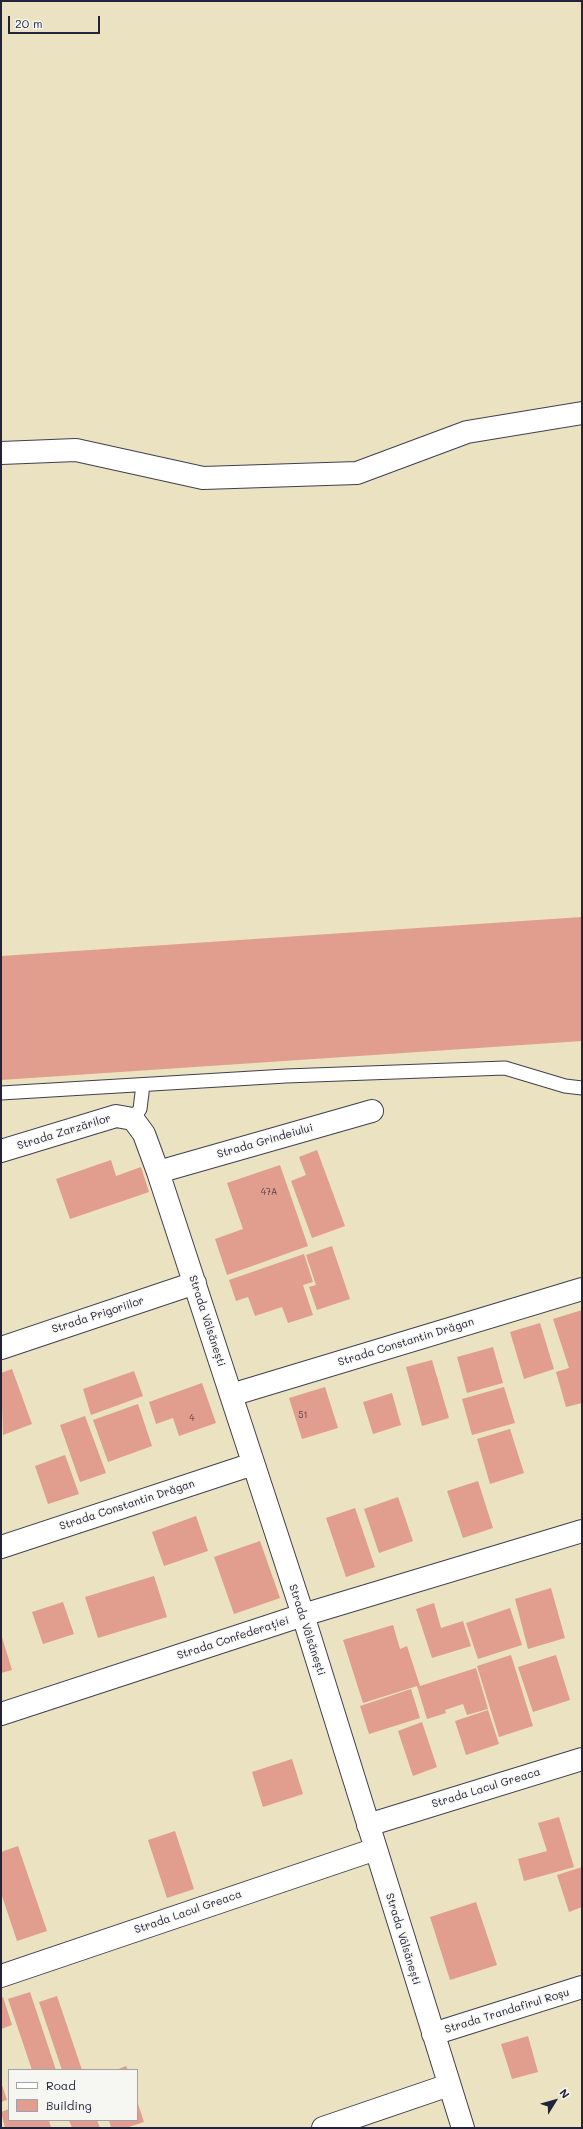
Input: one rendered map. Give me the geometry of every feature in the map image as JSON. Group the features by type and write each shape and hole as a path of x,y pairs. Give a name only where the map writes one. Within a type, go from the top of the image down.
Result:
{"street":[{"path":"1,453 76,450 203,478 357,473 467,432 582,413"},
{"name":"Strada Grindeiului","path":"158,1172 372,1111"},
{"name":"Strada Zarzărilor","path":"1,1151 116,1116 138,1126"},
{"name":"Strada Vâlsănești","path":"138,1126 158,1172 303,1615 463,2128"},
{"name":"Strada Prigoriilor","path":"1,1348 195,1283"},
{"name":"Strada Constantin Drăgan","path":"231,1395 582,1290"},
{"name":"Strada Constantin Drăgan","path":"1,1547 253,1464"},
{"name":"Strada Confederației","path":"1,1714 303,1615 582,1531"},
{"name":"Strada Lacul Greaca","path":"368,1825 582,1759"},
{"name":"Strada Lacul Greaca","path":"1,1976 376,1849"},
{"name":"Strada Trandafirul Roșu","path":"433,2034 582,1987"},
{"path":"323,2128 449,2085"}],"lane":[{"path":"1,1093 143,1086 286,1076 504,1068 565,1086 582,1088"},
{"path":"138,1126 143,1086"}],"building":[{"path":"582,917 582,1041 1,1080 1,956"},
{"path":"317,1150 345,1226 312,1238 291,1181 306,1175 299,1157"},
{"path":"111,1160 116,1176 141,1167 149,1192 70,1219 56,1179"},
{"path":"280,1165 308,1246 227,1275 215,1239 243,1229 227,1183"},
{"path":"332,1246 350,1299 317,1310 309,1287 316,1285 306,1255"},
{"path":"304,1254 313,1282 303,1285 313,1315 288,1323 282,1307 255,1316 248,1297 236,1301 229,1280"},
{"path":"582,1310 582,1403 566,1407 556,1372 569,1368 553,1319"},
{"path":"540,1323 554,1369 524,1379 510,1332"},
{"path":"493,1347 503,1383 467,1393 457,1357"},
{"path":"432,1360 449,1418 422,1426 406,1367"},
{"path":"12,1369 32,1424 3,1435 1,1373"},
{"path":"134,1371 143,1396 91,1415 83,1389"},
{"path":"202,1383 216,1423 179,1436 173,1418 156,1424 149,1402"},
{"path":"325,1387 338,1428 302,1439 289,1398"},
{"path":"504,1387 515,1423 472,1435 462,1399"},
{"path":"392,1393 401,1425 373,1434 363,1402"},
{"path":"138,1404 152,1446 108,1462 93,1420"},
{"path":"85,1416 106,1473 80,1482 60,1425"},
{"path":"510,1429 524,1473 490,1484 477,1439"},
{"path":"65,1455 79,1494 48,1504 35,1466"},
{"path":"478,1481 493,1528 463,1538 447,1491"},
{"path":"398,1497 413,1541 379,1553 364,1509"},
{"path":"355,1508 375,1567 346,1577 326,1518"},
{"path":"196,1516 208,1551 164,1566 152,1532"},
{"path":"260,1541 280,1598 234,1614 214,1557"},
{"path":"154,1576 167,1617 98,1638 85,1597"},
{"path":"551,1588 565,1638 528,1649 515,1599"},
{"path":"63,1602 74,1634 43,1644 32,1612"},
{"path":"434,1603 441,1628 463,1621 471,1646 432,1658 416,1609"},
{"path":"510,1608 522,1645 478,1659 466,1623"},
{"path":"393,1625 400,1649 407,1646 420,1686 476,1668 488,1709 467,1715 463,1704 445,1710 446,1713 427,1719 417,1686 363,1703 343,1640"},
{"path":"1,1634 12,1670 1,1673"},
{"path":"511,1655 533,1726 499,1737 477,1666"},
{"path":"556,1655 570,1700 533,1712 518,1667"},
{"path":"411,1689 420,1718 369,1734 360,1706"},
{"path":"488,1710 499,1744 466,1755 455,1721"},
{"path":"422,1722 437,1767 413,1776 398,1731"},
{"path":"292,1759 303,1794 263,1807 252,1772"},
{"path":"559,1817 574,1867 524,1881 518,1859 547,1851 538,1823"},
{"path":"175,1831 194,1889 167,1898 148,1840"},
{"path":"18,1846 47,1931 17,1941 1,1893 1,1852"},
{"path":"582,1867 582,1907 569,1912 557,1875"},
{"path":"476,1902 497,1965 450,1980 430,1917"},
{"path":"30,1992 56,2069 32,2069 8,1999"},
{"path":"57,1996 82,2069 62,2069 39,2002"},
{"path":"3,1997 12,2025 1,2029 1,1998"},
{"path":"528,2036 538,2072 512,2079 501,2044"},
{"path":"126,2066 128,2069 118,2069"},
{"path":"1,2082 7,2100 1,2102"},
{"path":"138,2104 144,2122 126,2128 111,2128 109,2121 138,2121"},
{"path":"8,2109 8,2121 49,2121 51,2128 5,2128 1,2112"},
{"path":"69,2121 97,2121 100,2128 72,2128"}]}
